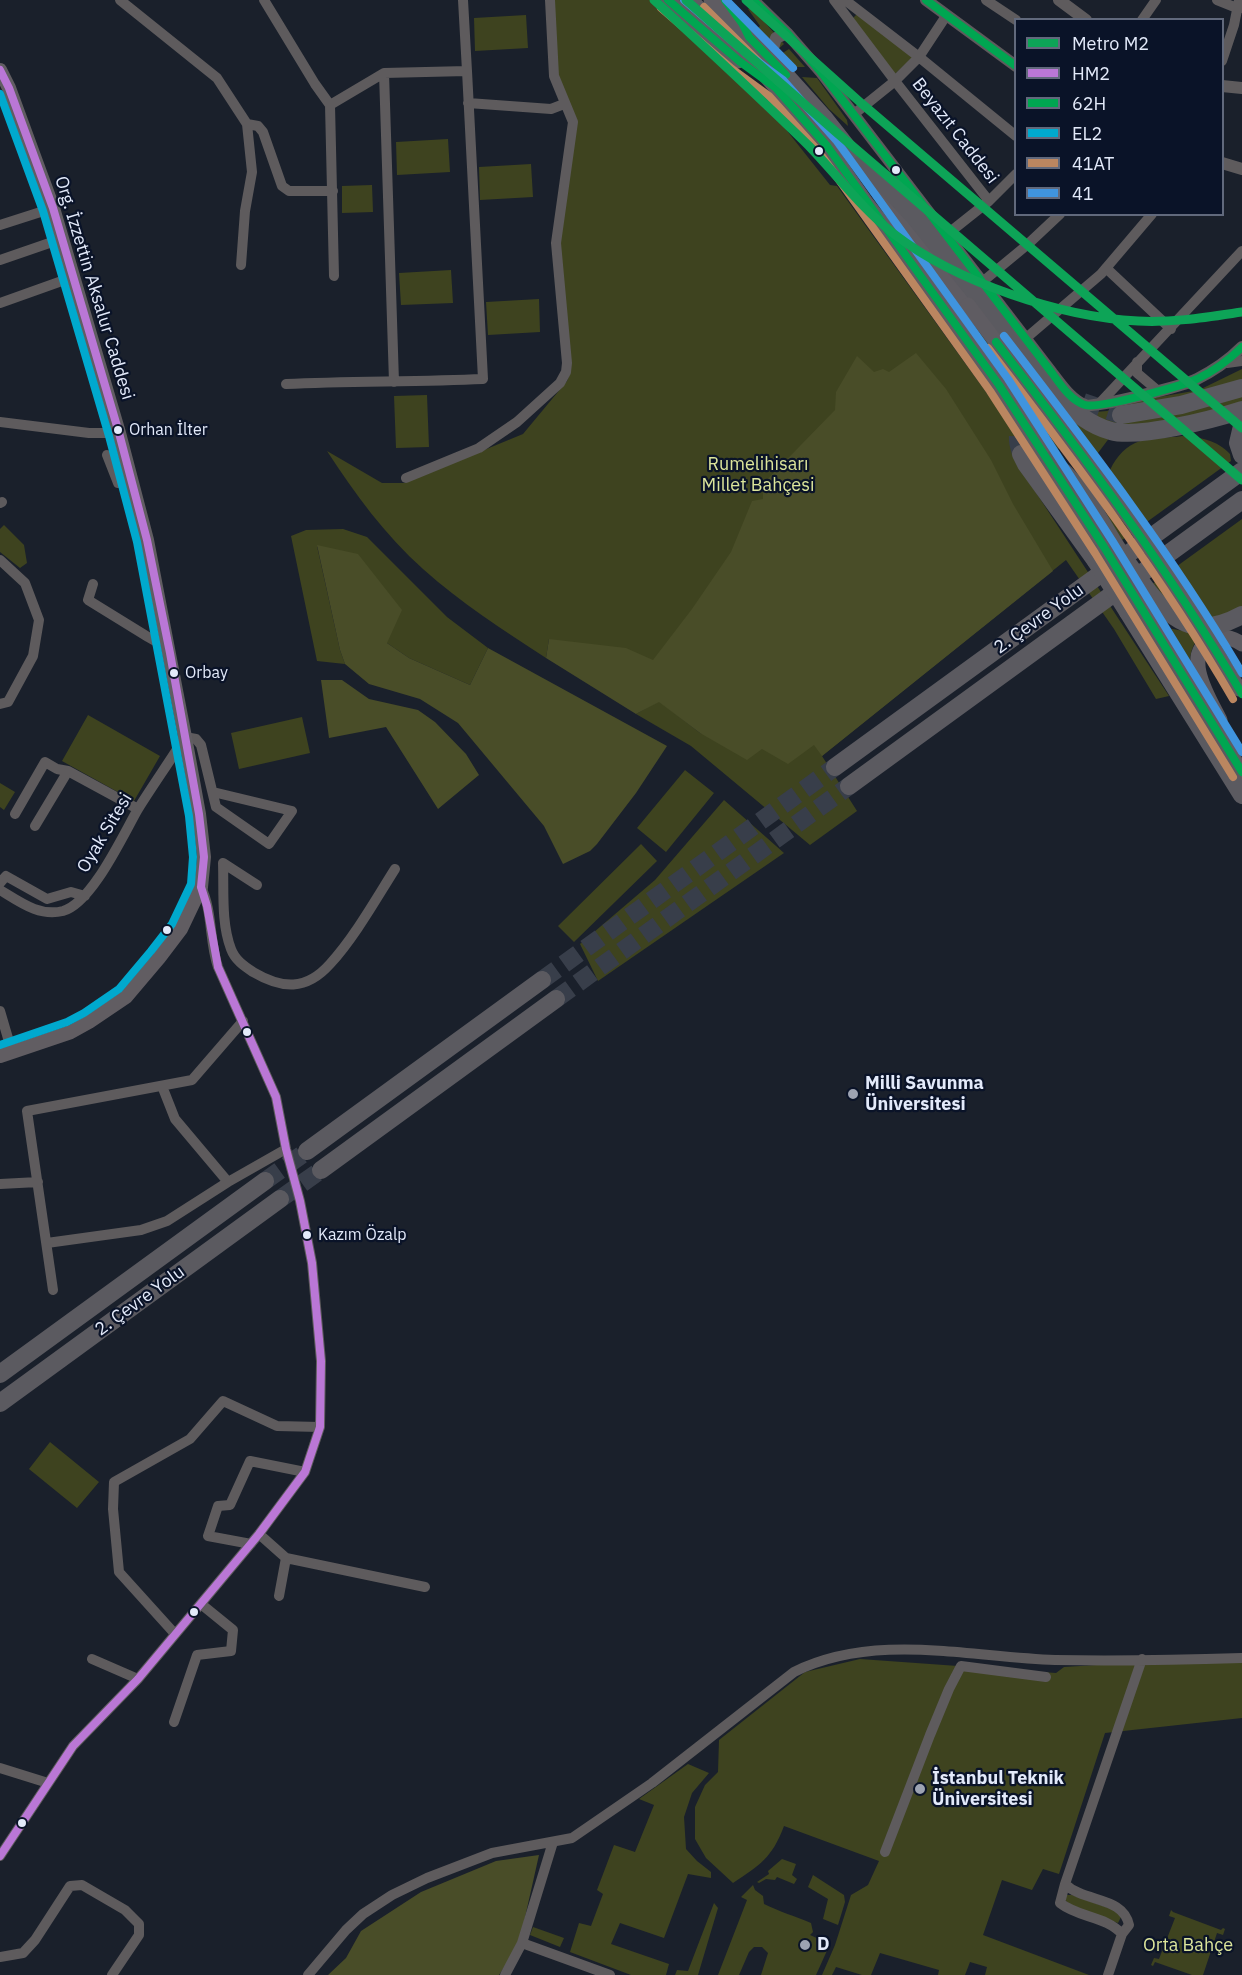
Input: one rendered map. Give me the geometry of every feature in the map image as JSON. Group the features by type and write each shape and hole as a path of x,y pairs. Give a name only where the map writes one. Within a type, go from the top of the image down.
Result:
{"highway":[{"path":"862,164 914,216 1059,396 1086,420 1113,432 1131,433 1207,420 1242,410"},
{"path":"1121,415 1182,405 1242,388"},
{"path":"1242,426 1238,443 1242,455"},
{"path":"1021,454 1026,464 1106,553 1138,602 1242,795"},
{"path":"1049,461 1064,471 1077,487 1106,553 1138,602 1195,626 1220,625 1242,615"},
{"name":"2. Çevre Yolu","path":"836,767 1242,471"},
{"name":"2. Çevre Yolu","path":"849,786 1242,500"},
{"path":"307,1151 542,980"},
{"path":"321,1170 556,999"},
{"name":"2. Çevre Yolu","path":"0,1374 265,1181"},
{"name":"2. Çevre Yolu","path":"0,1403 280,1199"}],"main road":[{"path":"668,0 739,61 777,88"},
{"path":"691,0 777,88 827,146 971,344 1049,461"},
{"path":"711,0 825,117 862,164 891,208 968,305 1133,524 1182,596 1240,691"},
{"path":"725,0 749,37"},
{"name":"Org. İzzettin Aksalur Caddesi","path":"0,70 9,88 53,208 119,433 147,540 168,640 203,847 201,887 180,929 126,997 98,1017 71,1032 6,1054"},
{"path":"1138,602 1242,772"},
{"path":"1242,644 1229,638 1214,638 1204,645 1197,660 1204,689 1238,750 1242,766"}],"street":[{"path":"120,0 217,78 247,124 252,172 245,211 241,265"},
{"path":"264,0 330,105 334,276"},
{"path":"286,384 483,379 463,0"},
{"path":"406,478 479,448 517,422 560,383 566,372 556,243 573,122 554,76 550,0"},
{"path":"753,0 787,33 854,114 1025,339 1071,395 1083,405 1091,407 1195,380 1227,363 1242,347"},
{"name":"Beyazıt Caddesi","path":"834,0 989,201"},
{"path":"844,0 1014,134"},
{"path":"926,0 1014,65"},
{"path":"986,0 1014,19"},
{"path":"1059,0 1083,18"},
{"path":"1143,18 1156,0"},
{"path":"1217,0 1239,5 1224,54"},
{"path":"854,114 895,81 919,57 946,16"},
{"path":"770,58 776,38 787,33"},
{"path":"330,105 384,74 467,70"},
{"path":"384,74 394,382"},
{"path":"1224,87 1242,87"},
{"path":"468,103 551,109 564,104"},
{"path":"247,124 258,126 263,132 282,186 290,191 333,191"},
{"path":"1224,164 1242,169"},
{"path":"945,236 989,201 1014,176"},
{"path":"0,225 53,208"},
{"path":"981,283 1058,216"},
{"path":"1025,339 1081,293 1106,268 1150,216"},
{"path":"0,260 61,239"},
{"path":"1099,404 1242,251"},
{"path":"1106,268 1171,329"},
{"path":"0,303 73,277"},
{"path":"1227,363 1242,361"},
{"path":"1137,362 1137,373 1156,390"},
{"path":"0,422 89,433 119,433"},
{"path":"107,455 118,483 131,480"},
{"path":"0,560 25,583 39,620 33,656 8,702 0,704"},
{"path":"93,584 88,600 148,638 155,641 168,640"},
{"path":"185,736 196,739 201,745 216,807 269,844 292,810 213,792"},
{"name":"Oyak Sitesi","path":"0,890 36,911 64,911 85,896 102,873 138,809 185,736"},
{"path":"15,814 45,762 57,769 68,771 138,809"},
{"path":"35,826 68,771"},
{"path":"257,885 223,863 225,930 232,951 240,964 267,980 286,985 298,985 314,978 330,964 395,869"},
{"path":"0,883 6,876 47,899 71,892 85,896"},
{"path":"0,1856 73,1746 138,1679 259,1534 305,1472 320,1427 321,1361 312,1263 300,1201 286,1149 276,1096 214,955 206,898 201,887"},
{"path":"0,1011 6,1054"},
{"path":"53,1290 27,1112 192,1080 243,1021"},
{"path":"162,1086 175,1119 228,1182"},
{"path":"47,1243 141,1230 167,1221 286,1149"},
{"path":"0,1184 38,1182"},
{"path":"175,1634 119,1572 113,1509 114,1482 190,1439 223,1401 277,1426 320,1427"},
{"path":"251,1544 208,1536 218,1506 230,1505 250,1461 305,1472"},
{"path":"259,1534 286,1558 425,1587"},
{"path":"279,1596 286,1558"},
{"path":"174,1722 196,1655 231,1652 233,1630 201,1604"},
{"path":"308,1975 346,1930 363,1914 392,1895 427,1878 492,1853 572,1838 622,1805 794,1672 827,1658 848,1653 913,1651 1053,1660 1242,1658"},
{"path":"92,1659 138,1679"},
{"path":"1122,1934 1109,1923 1080,1914 1060,1903 1142,1659"},
{"path":"885,1852 934,1725 961,1666 1046,1677"},
{"path":"0,1768 48,1783"},
{"path":"505,1975 522,1943 553,1842"},
{"path":"1065,1884 1079,1894 1120,1908 1127,1915 1129,1925 1122,1934 1108,1975"},
{"path":"0,1957 23,1953 35,1941 70,1886 82,1886 125,1910 139,1924 140,1935 112,1975"},
{"path":"522,1943 610,1975"}],"green space":[{"name":"Rumelihisarı Millet Bahçesi","path":"553,0 652,0 734,71 784,127 830,185 837,186 1033,457 1091,544 1014,459 1169,696 1156,699 1114,629 1066,560 822,756 857,811 810,845 691,746 636,714 659,701 700,733 762,748 549,639 546,658 452,593 409,556 383,528 327,451 382,483 404,483 523,434 567,381 570,373 559,240 577,120 557,77"},
{"path":"751,7 784,44 777,50 755,30 760,26 748,9"},
{"path":"858,13 913,57 895,74 853,18"},
{"path":"526,15 528,48 475,51 474,18"},
{"path":"789,49 805,67 794,67 781,54"},
{"path":"802,77 817,78 847,120 848,126 829,109"},
{"path":"448,139 450,172 397,175 396,142"},
{"path":"531,164 533,197 480,200 479,167"},
{"path":"372,185 373,212 342,213 342,186"},
{"path":"451,270 453,303 401,305 399,273"},
{"path":"539,299 540,332 488,335 486,302"},
{"path":"972,328 976,328 1065,444 1058,449"},
{"path":"916,353 946,389 991,460 1013,504 1053,571 822,756 814,745 788,764 762,749 747,760 700,733 659,702 636,714 546,658 549,639 626,648 653,660 731,552 752,501 763,499 763,484 835,410 836,392 857,356 874,372 883,369 889,372"},
{"path":"1242,369 1242,404 1223,410 1123,429 1082,410 1107,411 1130,402 1199,390"},
{"path":"1038,384 1110,437 1095,457"},
{"path":"427,395 429,447 396,448 394,396"},
{"path":"1182,436 1214,442 1230,454 1231,461 1122,540 1108,518 1104,501 1110,470 1122,452 1140,441"},
{"path":"1242,519 1242,607 1216,620 1178,613 1151,585"},
{"path":"4,525 24,545 27,563 20,568 0,552 0,529"},
{"path":"343,529 367,537 447,617 488,648 470,685 409,658 387,643 317,546 345,664 317,661 291,536 306,530"},
{"path":"317,545 358,554 402,610 387,643 409,658 470,685 488,648 667,746 636,793 590,851 563,864 544,826 458,723 420,699 369,684 345,664"},
{"path":"1162,627 1200,634 1191,653 1191,675"},
{"path":"321,680 342,680 369,699 418,710 435,722 466,754 479,775 438,809 386,727 329,738"},
{"path":"88,715 160,756 134,801 62,761"},
{"path":"302,717 310,753 239,769 231,733"},
{"path":"685,770 714,793 666,852 637,828"},
{"path":"0,783 15,792 4,810 0,807"},
{"path":"724,800 784,853 598,981 580,944 655,880"},
{"path":"641,844 657,861 574,942 558,926"},
{"path":"50,1442 99,1482 77,1508 29,1469"},
{"path":"860,1659 1056,1673 1064,1667 1129,1663 1242,1661 1242,1718 1105,1733 1059,1874 1043,1869 1032,1890 1002,1880 983,1935 1089,1975 985,1975 987,1967 970,1962 965,1975 938,1975 939,1970 880,1953 871,1975 862,1975 836,1967 832,1975 822,1975 835,1945 851,1895 868,1885 879,1861 784,1826 775,1846 764,1860 733,1883 706,1858 695,1839 695,1807 705,1785 718,1772 719,1740 805,1672"},
{"path":"688,1764 709,1773 692,1793 684,1817 686,1849 711,1872 711,1878 688,1874 664,1938 620,1923 611,1944 669,1964 666,1975 631,1975 570,1952 579,1923 591,1926 603,1894 597,1890 614,1845 635,1852 654,1805 639,1799"},
{"path":"539,1855 519,1944 499,1975 328,1975 346,1958 361,1931 421,1892 496,1861"},
{"path":"782,1859 796,1864 792,1875 797,1879 794,1884 777,1877 775,1880 766,1879 757,1882 769,1874 768,1871"},
{"path":"813,1875 844,1895 845,1902 838,1925 823,1919 828,1899 808,1887"},
{"path":"753,1885 755,1890 763,1896 764,1904 811,1923 813,1932 810,1935 830,1944 816,1975 761,1975 768,1953 762,1947 754,1947 749,1952 739,1975 718,1975 747,1900 741,1897"},
{"path":"1066,1895 1072,1895 1120,1912 1122,1915 1118,1923 1070,1906 1064,1898"},
{"path":"714,1903 718,1908 698,1975 675,1975 677,1970 688,1971"},
{"name":"Orta Bahçe","path":"1171,1910 1221,1930 1225,1929 1223,1935 1217,1933 1203,1975 1192,1975 1155,1962 1153,1966 1151,1965 1154,1958 1159,1959 1175,1918 1169,1916"},
{"path":"533,1927 564,1938 560,1947 530,1935"}],"tunnel":[{"path":"1021,454 1018,432 1024,418 1035,406 1056,397"},
{"path":"1083,402 1121,415"},
{"path":"542,980 835,767"},
{"path":"556,999 849,786"},
{"path":"265,1181 307,1151"},
{"path":"280,1199 321,1170"}],"metro line":[{"name":"M2","path":"654,0 809,146 882,224 919,251 947,267 1010,294 1043,304 1108,318 1164,321 1242,312"},
{"name":"M2","path":"686,0 836,132 1242,480"},
{"name":"M2","path":"746,0 861,103 1242,428"}],"transit line":[{"name":"62H","path":"668,0 739,61 776,88 827,146 999,385 1104,547 1242,772"},
{"name":"41","path":"684,0 746,53 783,80 836,140 1008,379 1113,542 1242,752"},
{"name":"62H","path":"725,0 749,37 786,75"},
{"name":"41","path":"726,0 793,68"},
{"name":"62H","path":"753,0 787,33 821,72 1062,387 1075,400 1085,405 1107,404 1175,387 1209,372 1227,361 1242,347"},
{"name":"62H","path":"926,0 1014,65"},
{"name":"41AT","path":"704,7 779,82"},
{"name":"41AT","path":"661,8 732,69 769,96 819,152 990,391 1095,553 1233,777"},
{"name":"HM2","path":"0,70 9,88 53,208 119,433 147,540 199,814 204,857 201,887"},
{"name":"EL2","path":"0,94 43,211 109,436 137,542 189,816 193,857 191,884 172,924 119,989 67,1022 0,1045"},
{"name":"41","path":"1004,336 1098,459 1158,543 1242,673"},
{"name":"62H","path":"996,342 1125,514 1185,603 1242,694"},
{"name":"41AT","path":"988,348 1085,476 1147,564 1233,699"},
{"name":"HM2","path":"0,1856 73,1746 138,1679 259,1534 305,1472 320,1427 321,1361 312,1263 300,1201 286,1149 276,1097 218,967 207,906 201,887"}],"place":[{"name":"Orhan İlter","path":"118,430"},
{"name":"Orbay","path":"174,673"},
{"name":"Milli Savunma Üniversitesi","path":"853,1094"},
{"name":"Kazım Özalp","path":"307,1235"},
{"name":"İstanbul Teknik Üniversitesi","path":"920,1789"},
{"name":"D","path":"805,1945"}]}
